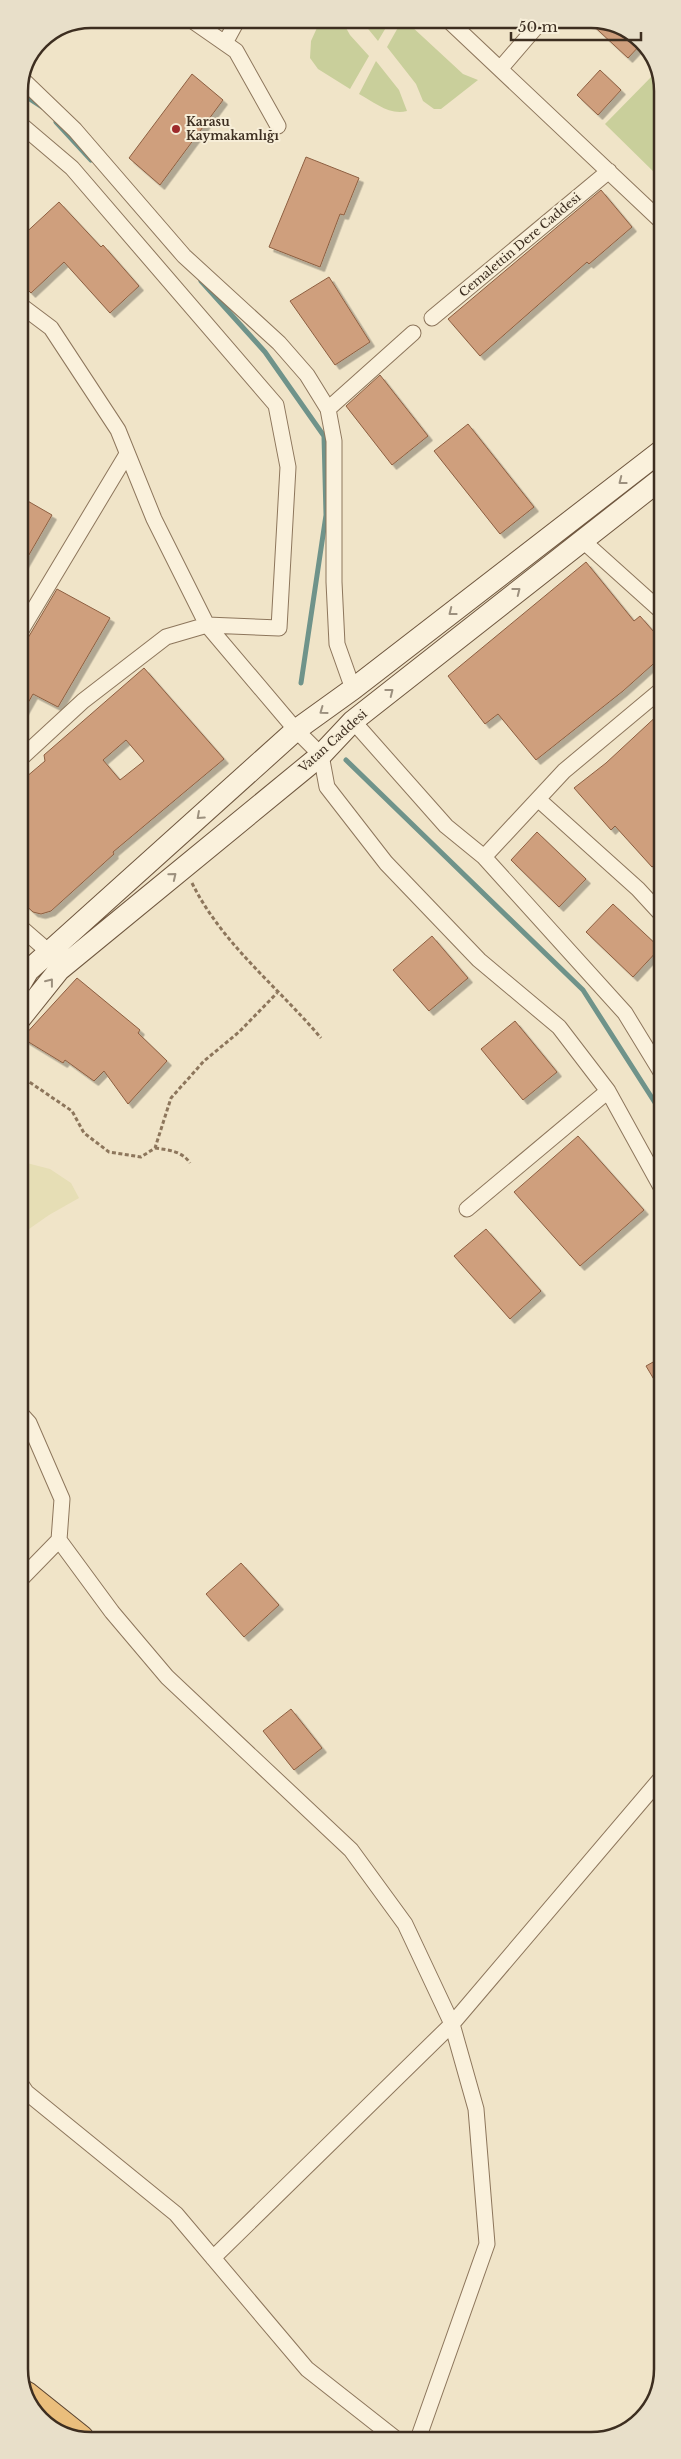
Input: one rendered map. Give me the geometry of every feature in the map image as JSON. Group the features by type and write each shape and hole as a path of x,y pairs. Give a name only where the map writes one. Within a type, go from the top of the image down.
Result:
{"highway":[{"path":"39,2405 68,2427"}],"main road":[{"name":"Vatan Caddesi","path":"28,971 296,730 353,689 654,456"},
{"name":"Vatan Caddesi","path":"28,1009 59,970 320,755 353,721 654,484"}],"street":[{"path":"203,28 236,51 278,126"},
{"path":"225,43 233,28"},
{"path":"457,28 654,214"},
{"path":"500,69 535,28"},
{"path":"28,85 75,130 184,256 224,290 278,343 307,375 328,409 334,458 334,582 337,644 353,689"},
{"path":"28,131 72,168 276,405 288,467 279,628 207,625 166,637 83,701 28,752"},
{"name":"Cemalettin Dere Caddesi","path":"432,318 609,172"},
{"path":"28,311 51,328 118,430 154,519 207,625 296,730 320,755 327,787 386,863 479,960 559,1027 608,1091 654,1174"},
{"path":"328,409 412,333"},
{"path":"28,619 127,454"},
{"path":"582,540 654,605"},
{"path":"484,857 564,771 654,696"},
{"path":"353,721 446,826 484,857 626,1014 654,1059"},
{"path":"539,800 638,889 654,906"},
{"path":"28,934 49,952"},
{"path":"467,1209 608,1091"},
{"path":"28,1422 62,1499 59,1540 28,1572"},
{"path":"59,1540 112,1612 167,1677 351,1850 404,1924 452,2024 476,2110 487,2244 421,2432"},
{"path":"213,2258 452,2024 654,1786"},
{"path":"28,2094 176,2214 307,2369 387,2432"}],"path":[{"path":"184,867 202,904 277,994 297,1009 321,1038"},
{"path":"28,1081 72,1111 84,1133 109,1152 141,1157 155,1148 171,1098 204,1061 277,994"},
{"path":"155,1148 169,1150 185,1156 190,1163"}],"shaded area":[{"path":"28,1163 50,1169 71,1183 79,1198 28,1230"}],"green space":[{"path":"317,28 346,28 369,56 350,89 318,69 310,58 311,41"},
{"path":"367,28 386,28 378,41"},
{"path":"398,28 413,28 463,74 478,80 441,109 434,109 423,101 416,84 387,47"},
{"path":"376,61 399,90 407,111 394,112 388,110 359,94"},
{"path":"652,76 654,90 654,172 605,124"}],"building":[{"path":"596,28 615,32 632,43 637,48 628,58"},
{"path":"600,70 621,90 598,115 577,95"},
{"name":"Karasu Kaymakamlığı","path":"192,74 223,100 160,185 129,158"},
{"path":"306,157 359,178 344,215 340,214 320,267 269,247"},
{"path":"601,190 632,227 589,264 587,262 480,356 448,319"},
{"path":"59,202 101,247 103,245 139,286 110,313 64,262 31,293 28,290 28,231"},
{"path":"329,277 370,342 335,365 290,301"},
{"path":"380,375 428,436 392,465 346,406"},
{"path":"468,424 534,507 500,534 434,451"},
{"path":"28,501 52,515 28,556"},
{"path":"586,562 634,621 640,616 654,632 654,663 623,691 536,760 498,714 485,724 448,676"},
{"path":"57,589 110,618 58,707 33,694 28,703 28,638"},
{"path":"144,668 224,759 113,852 114,854 51,911 41,914 33,912 28,907 28,775 45,761 44,755","holes":["126,740 144,761 120,780 103,760"]},
{"path":"654,718 654,865 652,867 615,826 611,830 574,788 606,763"},
{"path":"537,832 586,879 559,907 511,860"},
{"path":"613,904 654,942 654,954 633,977 586,932"},
{"path":"432,936 468,978 429,1011 393,970"},
{"path":"77,978 140,1030 138,1033 167,1061 128,1104 104,1071 94,1081 65,1060 63,1063 28,1042 28,1031"},
{"path":"515,1021 557,1072 523,1100 481,1049"},
{"path":"578,1136 644,1210 580,1266 514,1192"},
{"path":"486,1229 541,1291 510,1319 454,1256"},
{"path":"654,1362 654,1380 646,1366"},
{"path":"241,1563 279,1605 244,1637 206,1594"},
{"path":"291,1709 322,1748 294,1770 263,1731"}],"waterway":[{"path":"28,98 42,107"},
{"path":"56,122 91,160"},
{"path":"201,281 265,352 324,436 326,515 301,683"},
{"path":"346,760 583,990 654,1101"}],"place":[{"name":"Karasu Kaymakamlığı","path":"176,129"}]}
